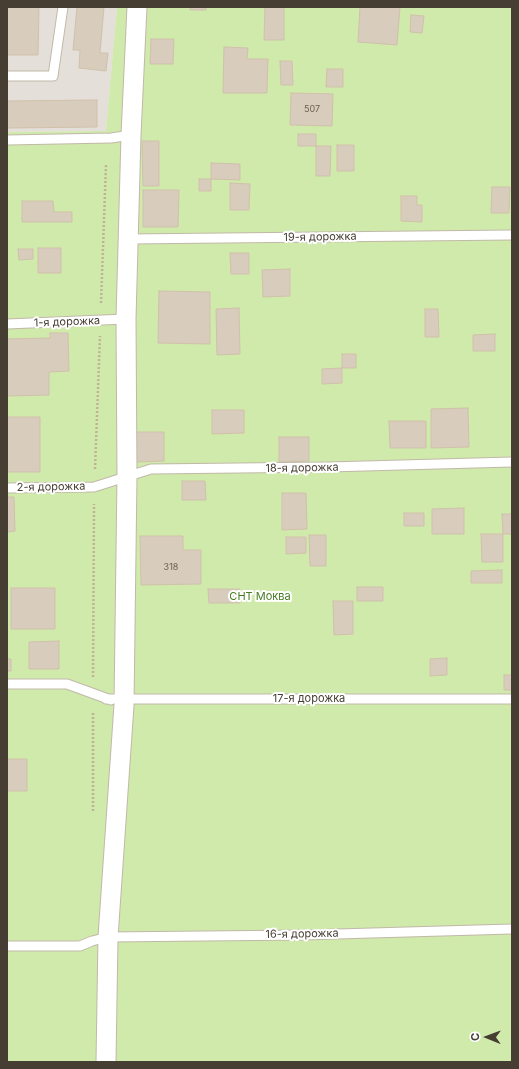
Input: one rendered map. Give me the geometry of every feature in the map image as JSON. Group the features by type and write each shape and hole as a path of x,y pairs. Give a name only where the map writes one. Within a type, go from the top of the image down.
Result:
{"street":[{"path":"106,1062 100,939 118,701 127,476 126,320 131,135 137,7"}],"lane":[{"path":"7,76 53,76 63,7"},
{"path":"7,140 111,138 131,135"},
{"name":"19-я дорожка","path":"128,239 512,235"},
{"name":"1-я дорожка","path":"7,324 126,320"},
{"name":"18-я дорожка","path":"94,487 151,469 328,468 512,462"},
{"name":"2-я дорожка","path":"7,488 94,487"},
{"path":"7,684 67,684 118,701"},
{"name":"17-я дорожка","path":"118,701 512,699"},
{"name":"16-я дорожка","path":"7,946 80,946 100,939 512,929"}],"path":[{"path":"93,678 94,487 106,164"},
{"path":"93,710 93,814"}],"shaded area":[{"path":"7,7 117,7 106,131 7,132"}],"green space":[{"name":"СНТ Моква","path":"117,7 512,7 512,1062 7,1062 7,132 106,131"}],"building":[{"path":"7,7 39,7 38,55 7,55"},
{"path":"77,7 104,7 100,53 108,53 106,71 79,68 80,50 73,50"},
{"path":"190,7 206,7 206,10 190,10"},
{"path":"265,7 284,7 284,40 264,40"},
{"path":"360,7 400,7 397,45 358,42"},
{"path":"411,15 424,16 422,33 410,32"},
{"path":"151,39 174,39 173,64 150,64"},
{"path":"224,47 248,48 247,59 268,59 267,93 223,93"},
{"path":"280,61 292,61 293,85 281,85"},
{"path":"327,69 343,69 343,87 326,87"},
{"path":"291,93 333,94 332,126 290,125"},
{"path":"97,100 97,127 7,128 7,101"},
{"path":"298,134 316,134 316,146 298,146"},
{"path":"142,141 159,141 159,186 143,186"},
{"path":"337,145 354,145 354,171 337,171"},
{"path":"316,146 331,146 330,176 316,176"},
{"path":"211,163 240,164 240,180 211,179"},
{"path":"199,179 211,179 211,191 199,191"},
{"path":"230,183 250,184 249,210 230,210"},
{"path":"492,187 510,187 509,213 491,213"},
{"path":"143,190 179,190 178,227 143,227"},
{"path":"401,196 417,196 417,205 422,205 422,222 401,221"},
{"path":"22,201 53,201 54,212 72,212 72,222 22,222"},
{"path":"38,248 61,248 61,273 38,273"},
{"path":"18,249 33,249 33,259 19,260"},
{"path":"230,253 249,253 249,274 231,274"},
{"path":"290,269 290,296 263,297 262,270"},
{"path":"159,291 210,292 210,344 158,343"},
{"path":"239,308 240,354 217,355 216,309"},
{"path":"425,309 438,309 439,337 425,337"},
{"path":"50,333 68,333 69,371 49,372 49,395 7,396 7,339 50,338"},
{"path":"495,334 495,351 473,351 473,335"},
{"path":"342,354 356,354 356,368 342,368"},
{"path":"342,368 342,383 322,384 322,369"},
{"path":"468,408 469,447 431,448 431,409"},
{"path":"212,410 244,410 244,433 212,434"},
{"path":"7,417 40,417 40,472 7,472"},
{"path":"389,421 426,421 426,448 390,448"},
{"path":"135,432 164,432 164,461 136,462"},
{"path":"279,437 309,437 309,461 279,462"},
{"path":"182,481 205,481 206,500 182,500"},
{"path":"282,493 306,493 307,529 282,530"},
{"path":"7,497 14,497 15,531 7,532"},
{"path":"464,508 464,534 432,534 432,509"},
{"path":"404,513 424,513 424,526 404,526"},
{"path":"502,514 512,514 512,534 503,534"},
{"path":"481,534 503,534 503,562 482,562"},
{"path":"309,535 326,535 326,566 310,566"},
{"path":"140,536 183,536 183,550 201,550 201,584 141,585"},
{"path":"286,537 306,537 306,553 286,554"},
{"path":"502,570 502,583 471,583 471,571"},
{"path":"357,587 383,587 383,601 357,601"},
{"path":"11,588 55,588 55,629 11,629"},
{"path":"208,589 240,589 240,603 209,603"},
{"path":"333,601 353,601 353,634 334,635"},
{"path":"59,641 59,669 29,669 29,642"},
{"path":"447,658 447,675 430,676 430,659"},
{"path":"7,659 11,659 11,671 7,671"},
{"path":"504,675 512,675 512,690 504,690"},
{"path":"7,759 27,759 27,791 7,791"}]}
